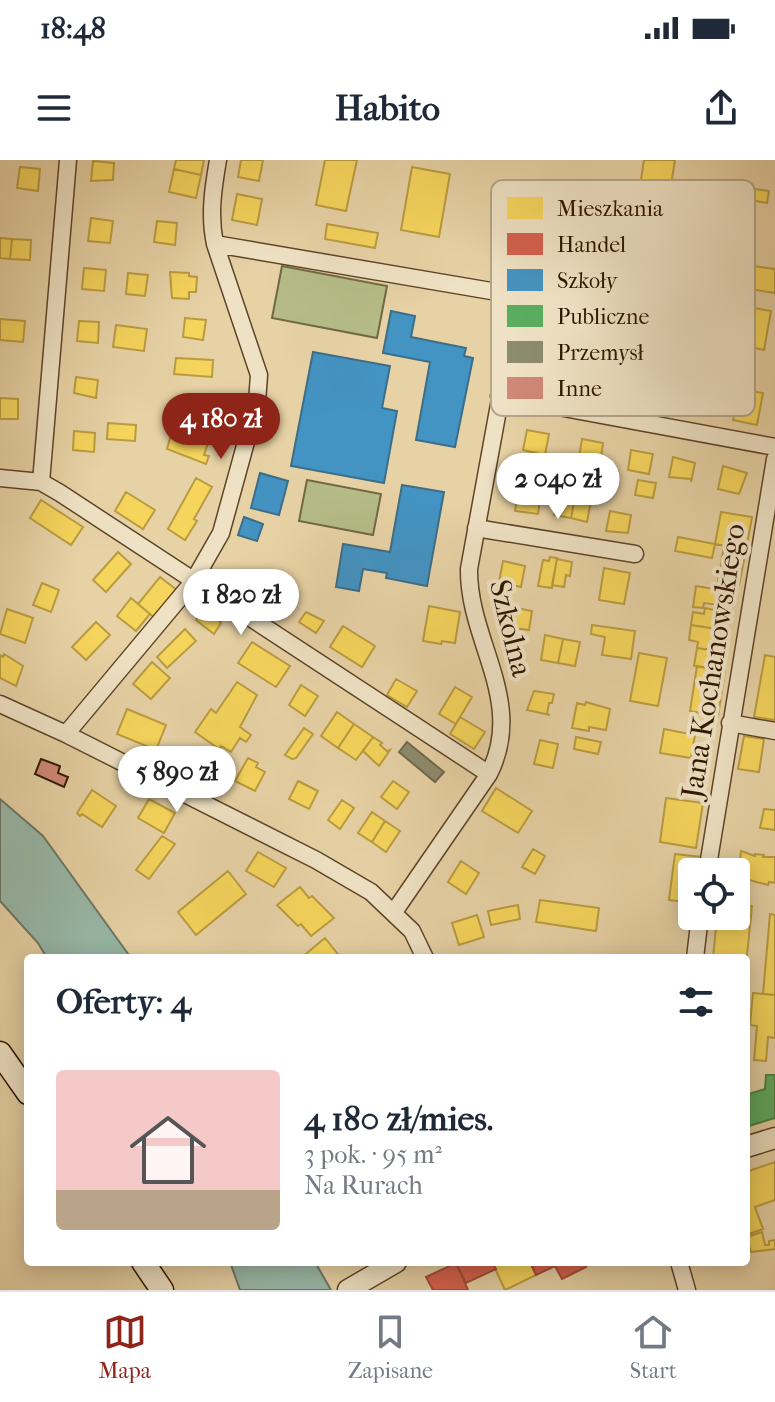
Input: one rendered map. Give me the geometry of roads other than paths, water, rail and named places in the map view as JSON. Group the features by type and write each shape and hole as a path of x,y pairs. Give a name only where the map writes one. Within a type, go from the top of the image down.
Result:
{"main road":[{"path":"0,1053 24,1087"},
{"path":"146,1266 162,1290"}],"street":[{"path":"41,482 68,160"},
{"path":"66,734 193,582 221,533 250,433 259,375 211,224 218,160"},
{"name":"Szkolna","path":"215,244 491,292"},
{"name":"Szkolna","path":"394,912 489,774 498,757 503,734 502,712 470,594 469,569 496,416"},
{"path":"607,416 775,447"},
{"name":"Jana Kochanowskiego","path":"709,858 775,459"},
{"path":"0,478 41,482 489,774"},
{"path":"476,528 635,554"},
{"path":"0,704 316,860 371,892 412,931 423,954"},
{"path":"730,723 775,731"},
{"path":"695,954 698,930"},
{"path":"750,1146 775,1138"},
{"path":"348,1290 389,1266"},
{"path":"680,1266 687,1290"}]}
